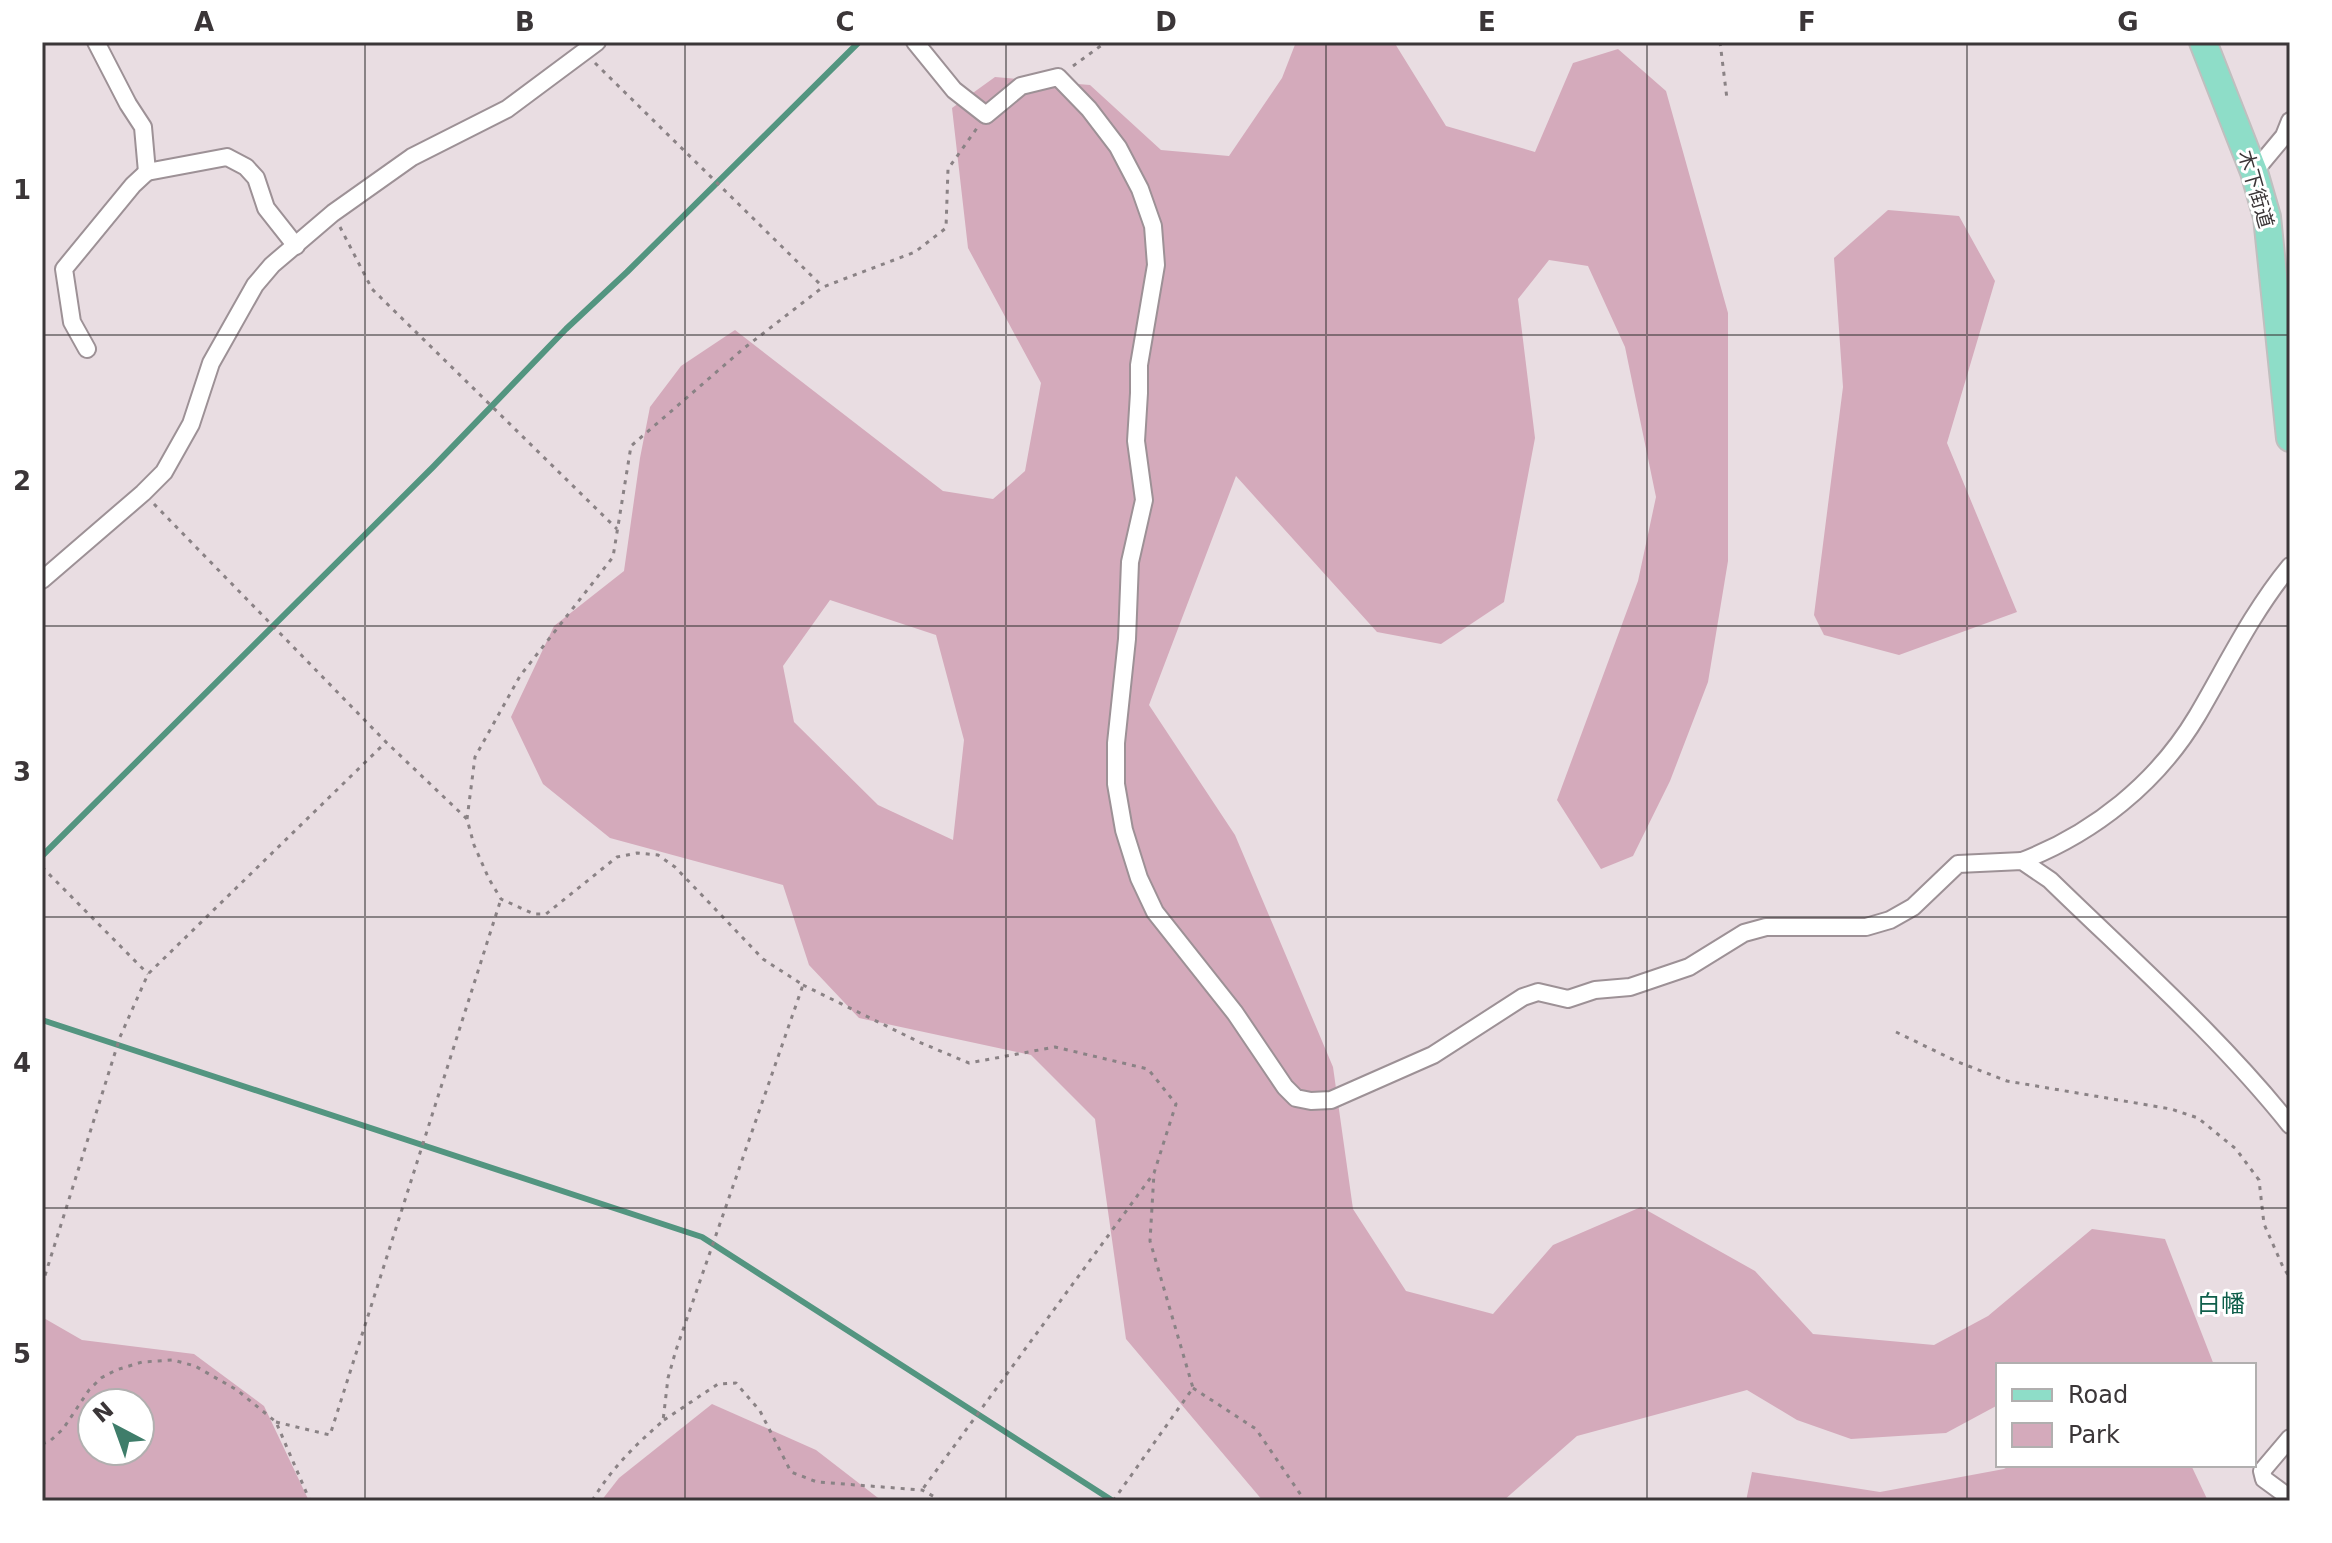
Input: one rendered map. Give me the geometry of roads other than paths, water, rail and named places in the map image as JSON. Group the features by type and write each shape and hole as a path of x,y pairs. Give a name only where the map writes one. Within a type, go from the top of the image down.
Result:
{"main road":[{"name":"木下街道","path":"2203,42 2254,172 2267,217 2290,438"}],"street":[{"path":"96,42 143,127 147,172"},
{"path":"915,42 954,90 986,115 1021,86 1058,77 1089,109 1118,147 1140,189 1153,226 1156,265 1139,365 1136,441 1144,500 1130,562 1127,639 1116,743 1116,784 1124,830 1139,878 1155,912 1235,1013 1285,1087 1296,1098 1331,1100 1361,1087 1433,1055 1507,1007 1538,992 1568,999 1595,990 1630,987 1689,967 1744,933 1766,927 1866,927 1890,920 1913,907 1958,864 2022,861 2055,848 2102,820 2161,765 2195,719 2234,648 2290,566"},
{"path":"42,580 164,472 191,424 211,363 255,285 272,265 333,213 412,157 507,109 590,47"},
{"path":"2254,172 2288,131"},
{"path":"87,349 72,322 64,269 147,172 227,157 246,167 256,178 266,208 296,246"},
{"path":"2022,861 2050,880 2200,1026 2290,1125"},
{"path":"2290,1438 2262,1471 2264,1479 2290,1498"}],"waterway":[{"path":"42,856 433,467 566,329 859,42"},
{"path":"42,1020 702,1237 1113,1501"}],"district":[{"name":"白幡","path":"2221,1304"}]}
